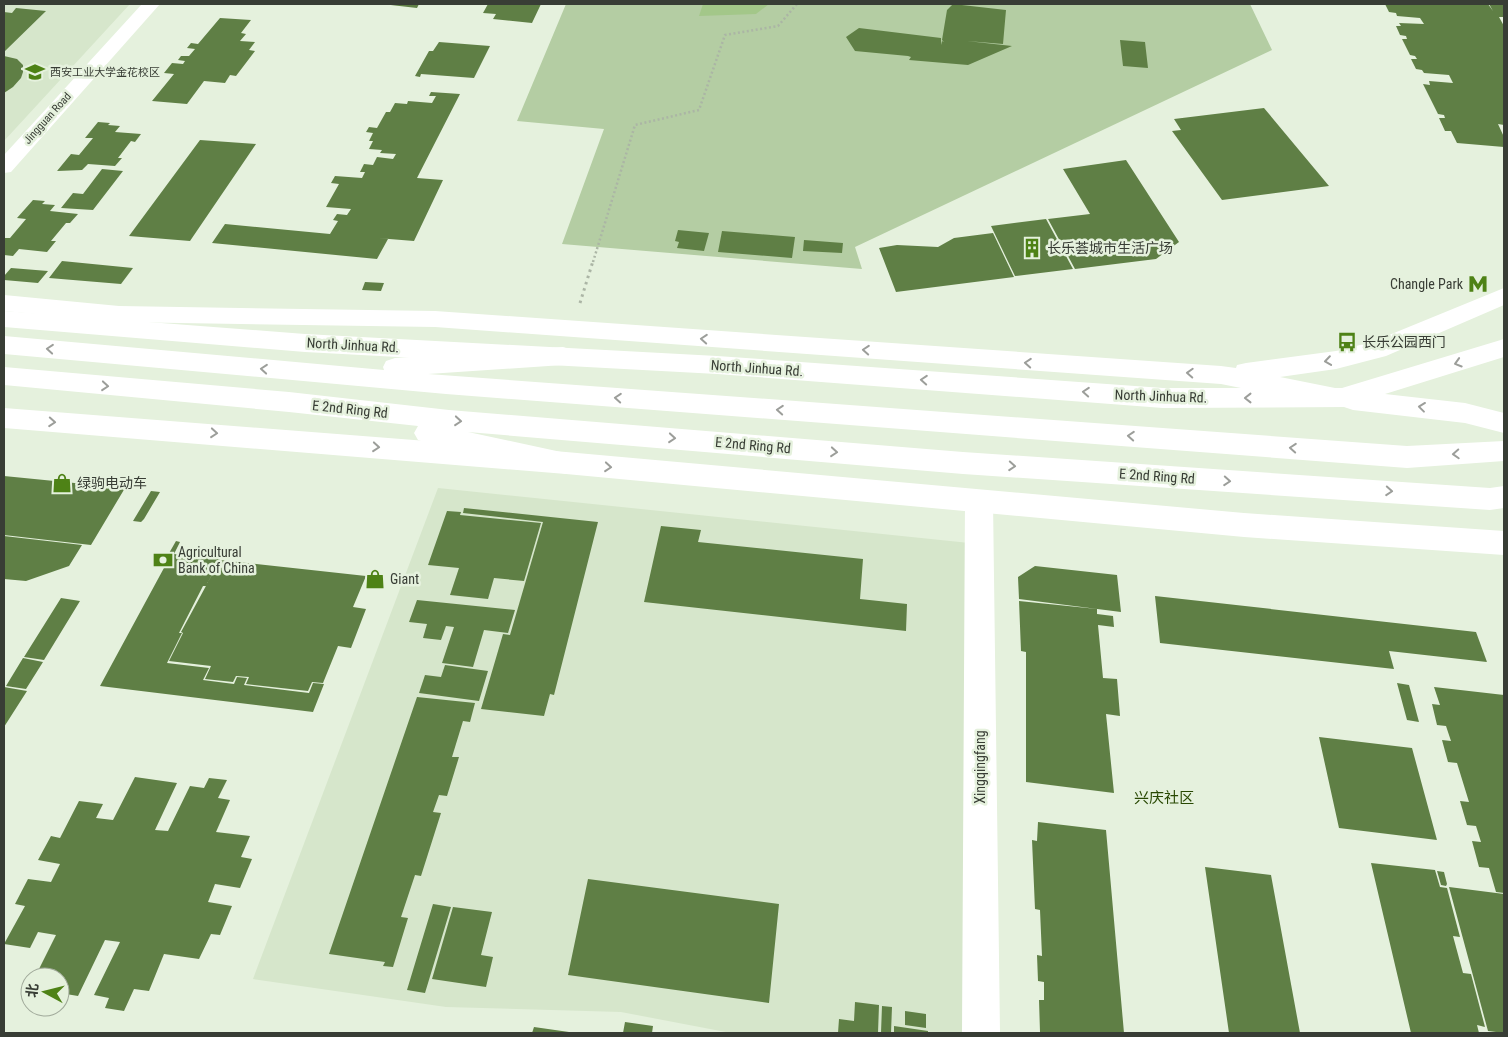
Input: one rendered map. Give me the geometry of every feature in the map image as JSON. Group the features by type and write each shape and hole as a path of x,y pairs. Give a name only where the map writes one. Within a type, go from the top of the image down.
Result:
{"main road":[{"name":"Jingguan Road","path":"4,166 152,4"},
{"path":"1221,375 1336,360 1377,350 1504,296"},
{"path":"4,303 119,314 435,319 1221,375 1342,398 1456,412 1504,423"},
{"name":"North Jinhua Rd.","path":"4,318 305,343 717,365 1163,398 1342,398 1504,348"},
{"path":"4,345 446,385 1407,457 1504,451"},
{"path":"304,372 563,356"},
{"name":"E 2nd Ring Rd","path":"4,376 289,402 449,420 963,463 1490,499 1504,497"},
{"path":"289,402 566,463"},
{"path":"4,418 204,432 566,463 1244,526 1504,542"},
{"name":"Xingqingfang","path":"979,501 981,1033"},
{"path":"1433,537 1504,528"}],"path":[{"path":"572,329 635,125 699,110 725,35 778,26 797,4"}],"shaded area":[{"name":"西安工业大学金花校区","path":"4,4 130,4 4,141"},
{"path":"566,4 1250,4 1272,50 855,247 862,269 562,244 604,129 517,121"},
{"path":"703,4 769,4 756,14 699,16"},
{"path":"438,488 979,544 986,1033 731,1033 621,1012 446,1007 253,979"}],"building":[{"path":"382,4 419,4 417,8"},
{"path":"488,4 541,4 532,23 493,19 496,14 483,13"},
{"path":"953,4 1006,10 1003,44 967,41 1012,46 968,65 909,60 911,57 908,56 855,51 846,37 859,28 941,38 941,45 942,41 944,42 942,40 947,10"},
{"path":"1385,4 1488,4 1493,11 1489,4 1504,4 1504,17 1499,17 1504,26 1504,125 1498,124 1504,137 1504,147 1457,143 1451,131 1445,131 1439,118 1445,118 1444,115 1438,114 1423,84 1430,85 1429,81 1453,83 1449,75 1424,73 1422,70 1416,69 1411,59 1417,59 1415,56 1410,55 1402,39 1407,39 1406,36 1400,35 1396,26 1401,26 1399,23 1424,24 1420,18 1397,16 1396,13 1389,12"},
{"path":"16,8 46,11 4,52 4,12 12,13"},
{"path":"220,18 251,20 241,33 246,34 240,41 255,42 249,50 255,51 236,76 230,75 225,83 204,81 187,104 152,101 174,74 164,73 172,63 183,64 185,61 178,60 181,56 189,56 195,49 187,48 191,43 198,44"},
{"path":"1120,40 1145,42 1148,68 1123,66"},
{"path":"439,42 490,46 474,78 421,74 420,77 415,76 429,51 433,51"},
{"path":"4,56 17,59 23,65 23,72 21,78 13,87 4,93"},
{"path":"431,92 460,94 417,178 443,180 414,241 377,238 388,239 377,259 212,243 225,224 330,234 338,221 333,220 337,214 347,215 351,209 326,207 339,184 331,183 335,176 362,178 365,172 360,172 364,164 373,165 377,157 393,159 396,154 380,153 382,150 369,149 373,141 369,141 373,133 366,132 369,127 377,128 386,112 390,112 395,103 407,104 408,101 432,103 436,96 429,96"},
{"path":"1264,108 1329,186 1222,200 1172,131 1181,130 1174,119"},
{"path":"98,122 120,126 115,132 141,134 135,142 131,141 118,158 122,158 115,166 88,164 82,170 57,171 71,154 79,155 93,138 85,138"},
{"path":"200,140 256,144 190,241 129,236"},
{"path":"1126,160 1179,242 1156,259 1075,269 1048,219 1090,214 1063,169"},
{"path":"102,169 123,171 93,210 61,208 73,193 83,194"},
{"path":"33,200 45,201 42,204 55,205 50,211 78,214 70,223 66,223 51,241 56,241 47,252 19,249 13,256 4,255 4,238 10,238 26,219 17,218"},
{"name":"长乐荟城市生活广场","path":"1046,219 1073,269 1015,276 991,226"},
{"path":"678,230 709,233 704,251 677,248 679,242 675,241"},
{"path":"722,231 795,237 792,258 718,252"},
{"path":"993,233 1014,277 896,292 879,248 897,245 938,247 954,238"},
{"path":"804,240 843,243 842,253 803,251"},
{"path":"62,261 133,268 121,284 49,278"},
{"path":"11,268 48,271 38,283 4,280 4,276"},
{"path":"365,282 384,283 381,291 362,290"},
{"path":"4,476 125,488 91,545 4,535"},
{"path":"151,491 160,492 144,519 141,522 133,521"},
{"path":"464,508 598,522 554,695 550,694 544,716 481,709 503,634 510,635 543,522 463,513"},
{"path":"447,511 461,512 460,515 541,523 524,581 494,578 488,599 450,595 459,568 428,565"},
{"path":"661,526 701,530 698,542 863,559 860,599 907,604 906,631 644,602"},
{"path":"4,536 82,545 69,566 26,581 4,579"},
{"path":"176,541 180,542 174,554 220,559 206,586 203,586 179,633 182,633 167,663 209,668 203,680 234,684 237,677 247,678 244,685 309,693 313,683 324,684 313,712 100,686 171,555 168,555"},
{"path":"220,560 366,576 353,607 366,609 351,648 338,646 323,683 312,682 308,691 246,684 249,677 236,676 233,682 205,679 211,666 169,661 183,633 181,632"},
{"path":"1035,566 1117,575 1121,612 1019,599 1018,577"},
{"path":"1155,596 1476,632 1487,662 1389,651 1394,669 1160,643"},
{"path":"61,598 80,601 44,660 24,657"},
{"path":"417,600 515,610 508,633 484,630 473,667 442,663 454,627 446,626 441,640 423,638 427,624 409,622"},
{"path":"1019,601 1097,609 1097,614 1113,616 1114,627 1098,625 1103,678 1117,679 1120,716 1106,714 1114,793 1026,782 1026,652 1021,651"},
{"path":"23,658 43,662 26,689 6,686"},
{"path":"445,665 488,671 479,701 419,693 425,675 441,677"},
{"path":"1397,683 1409,685 1419,722 1407,720"},
{"path":"4,687 27,691 4,727"},
{"path":"1434,687 1504,695 1504,893 1496,892 1489,868 1479,867 1472,841 1481,842 1476,826 1467,825 1460,801 1469,802 1457,763 1448,762 1442,740 1451,741 1446,726 1437,725 1432,704 1440,705"},
{"path":"417,697 475,703 470,722 463,721 452,757 459,757 447,796 439,795 433,812 441,813 421,876 415,875 401,917 408,918 393,967 383,966 385,962 329,954"},
{"path":"1319,737 1412,748 1437,840 1339,828"},
{"path":"135,777 177,783 155,830 168,831 190,786 204,788 209,778 227,780 218,798 230,800 216,832 250,836 241,857 252,859 240,888 215,884 208,902 232,906 220,935 211,934 199,959 164,954 149,991 134,989 124,1011 105,1008 109,998 94,995 120,942 105,940 78,996 70,995 70,967 40,967 56,935 38,932 30,948 4,944 25,906 15,904 28,879 51,882 60,864 38,860 51,836 60,838 79,801 103,804 96,818 113,820"},
{"path":"1038,822 1106,830 1124,1033 1040,1032 1039,1000 1044,1000 1044,982 1038,981 1037,955 1042,956 1040,910 1035,909 1032,840 1037,841"},
{"path":"1371,863 1435,870 1440,887 1447,888 1460,937 1453,936 1463,973 1471,974 1485,1027 1477,1025 1479,1033 1411,1033"},
{"path":"1205,867 1271,875 1300,1033 1229,1033"},
{"path":"1437,871 1444,872 1446,886 1441,885"},
{"path":"588,879 779,904 769,1003 568,975"},
{"path":"1449,887 1504,894 1504,1033 1488,1031"},
{"path":"433,904 451,907 425,993 407,990"},
{"path":"453,907 492,912 481,955 493,957 486,987 432,979"},
{"path":"855,1002 879,1005 878,1033 838,1033 839,1019 854,1021"},
{"path":"882,1006 892,1007 891,1033 881,1033"},
{"path":"905,1011 926,1014 926,1028 905,1025"},
{"path":"625,1022 653,1026 652,1033 623,1033"},
{"path":"894,1026 928,1031 928,1033 894,1033"},
{"path":"534,1027 569,1032 569,1033 532,1033"}],"place":[{"name":"西安工业大学金花校区","path":"35,72"},
{"name":"长乐荟城市生活广场","path":"1032,248"},
{"name":"Changle Park","path":"1478,284"},
{"name":"长乐公园西门","path":"1347,342"},
{"name":"绿驹电动车","path":"62,483"},
{"name":"Agricultural Bank of China","path":"163,560"},
{"name":"Giant","path":"375,579"}],"district":[{"name":"兴庆社区","path":"1164,798"}]}
